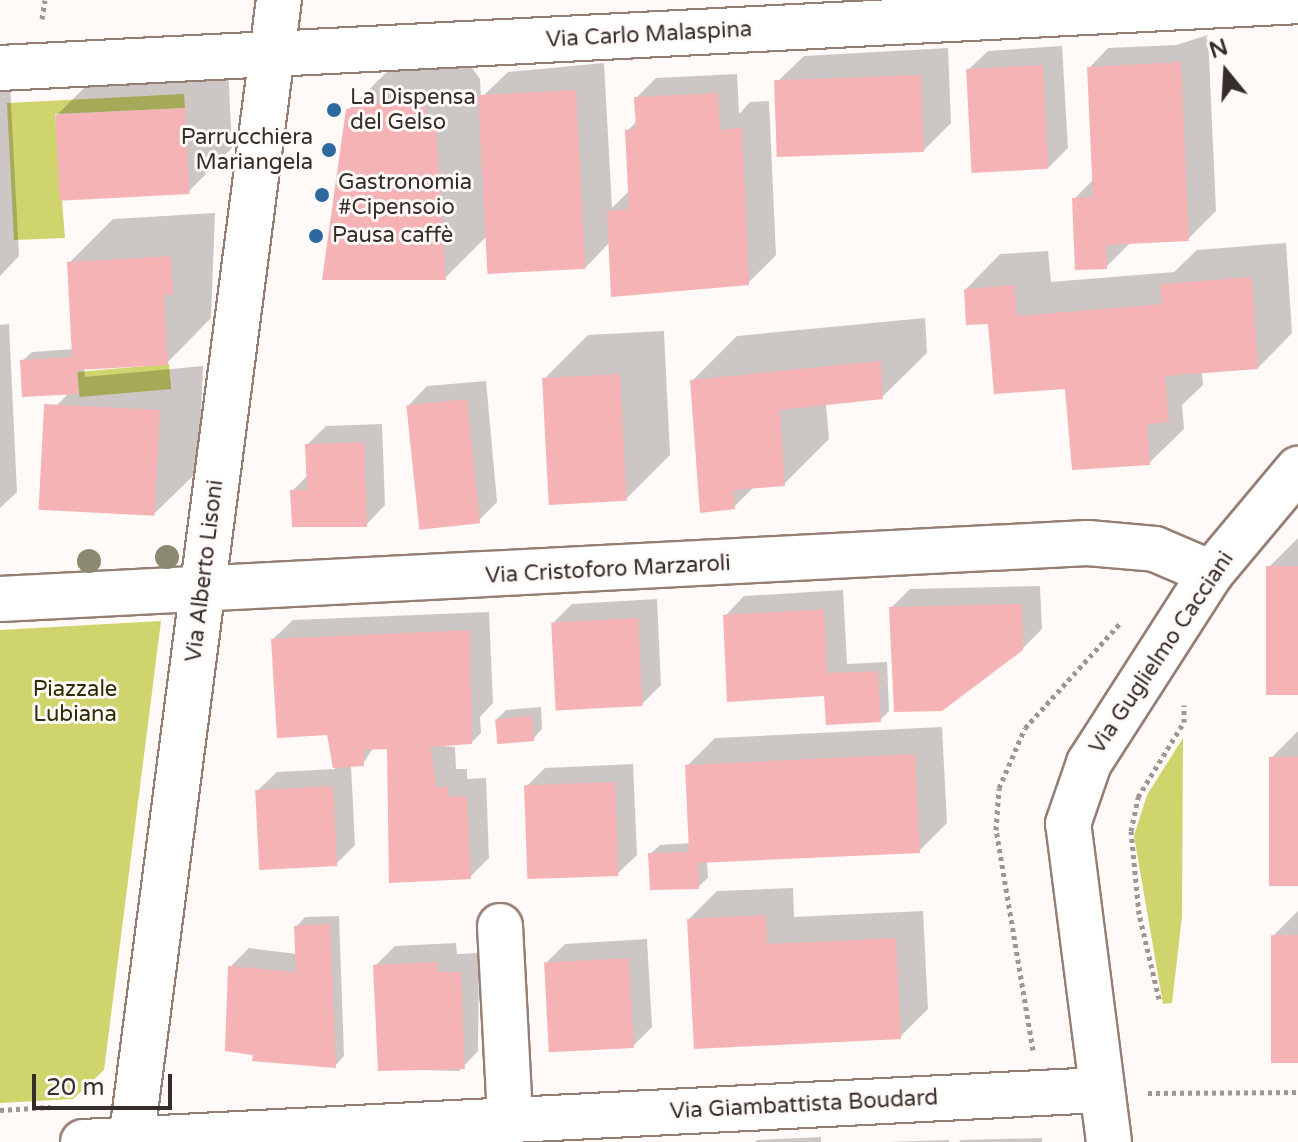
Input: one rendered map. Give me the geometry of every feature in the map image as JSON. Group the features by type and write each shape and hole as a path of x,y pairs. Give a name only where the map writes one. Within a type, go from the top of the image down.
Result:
{"street":[{"name":"Via Alberto Lisoni","path":"131,1141 279,0"},
{"name":"Via Carlo Malaspina","path":"0,68 1298,1"},
{"name":"Via Guglielmo Cacciani","path":"1103,1115 1068,824 1089,763 1211,573 1298,469"},
{"name":"Via Cristoforo Marzaroli","path":"0,599 1088,543 1155,549 1211,573"},
{"path":"500,926 510,1120"},
{"name":"Via Giambattista Boudard","path":"83,1142 510,1120 1103,1115"}],"path":[{"path":"1159,999 1131,831 1138,797 1184,722 1183,697"},
{"path":"1103,1115 1131,1093 1298,1092"}],"green space":[{"path":"184,94 185,108 55,114 65,238 14,240 7,103"},
{"path":"169,364 171,389 80,397 77,372"},
{"name":"Piazzale Lubiana","path":"161,621 104,1070 73,1099 0,1103 0,630"},
{"path":"1183,738 1182,916 1172,1003 1163,1004 1134,836 1147,795"}],"building":[{"path":"1181,62 1189,241 1106,245 1107,269 1075,270 1072,198 1093,197 1087,67"},
{"path":"1043,65 1048,169 972,173 966,69"},
{"path":"921,75 924,152 777,157 774,80"},
{"path":"576,90 585,269 488,274 478,95"},
{"path":"718,93 720,130 742,128 749,285 611,297 607,211 629,209 625,130 636,129 634,97"},
{"path":"417,97 436,124 446,280 322,280 346,109"},
{"path":"185,108 190,194 60,201 55,115"},
{"path":"171,256 173,294 164,295 168,365 77,370 78,394 22,397 20,360 72,357 67,262"},
{"path":"1252,277 1258,369 1165,376 1169,422 1147,424 1150,465 1072,470 1065,389 994,394 988,324 966,325 964,289 1014,285 1017,316 1162,304 1160,284"},
{"path":"881,361 883,399 780,410 785,486 733,490 735,509 700,513 690,380"},
{"path":"620,374 627,501 549,505 542,378"},
{"path":"467,399 480,523 419,530 406,405"},
{"path":"44,404 160,410 154,516 39,510"},
{"path":"364,442 367,527 292,527 290,490 307,490 305,444"},
{"path":"1266,566 1298,566 1298,695 1266,695"},
{"path":"1022,604 1023,650 942,711 894,712 889,607"},
{"path":"824,609 827,673 878,671 881,722 826,725 824,696 727,702 723,615"},
{"path":"638,618 643,706 556,710 551,623"},
{"path":"470,630 472,744 430,747 437,788 448,787 449,797 467,796 471,879 389,883 387,749 364,750 364,766 333,768 327,735 277,738 271,639"},
{"path":"532,716 534,741 497,744 495,719"},
{"path":"915,754 920,853 698,863 699,889 650,890 648,853 689,852 685,765"},
{"path":"1269,757 1298,757 1298,886 1269,886"},
{"path":"615,782 618,876 527,879 524,785"},
{"path":"333,786 337,866 259,870 255,790"},
{"path":"766,915 767,944 896,938 901,1039 694,1049 687,919"},
{"path":"330,924 336,1068 252,1061 253,1055 225,1051 228,966 296,972 294,926"},
{"path":"1271,935 1298,935 1298,1063 1271,1063"},
{"path":"629,958 634,1048 549,1052 544,962"},
{"path":"438,962 438,972 461,972 465,1069 378,1071 373,965"}],"place":[{"name":"La Dispensa del Gelso","path":"334,110"},
{"name":"Parrucchiera Mariangela","path":"329,150"},
{"name":"Gastronomia #Cipensoio","path":"322,195"},
{"name":"Pausa caffè","path":"316,236"}]}
